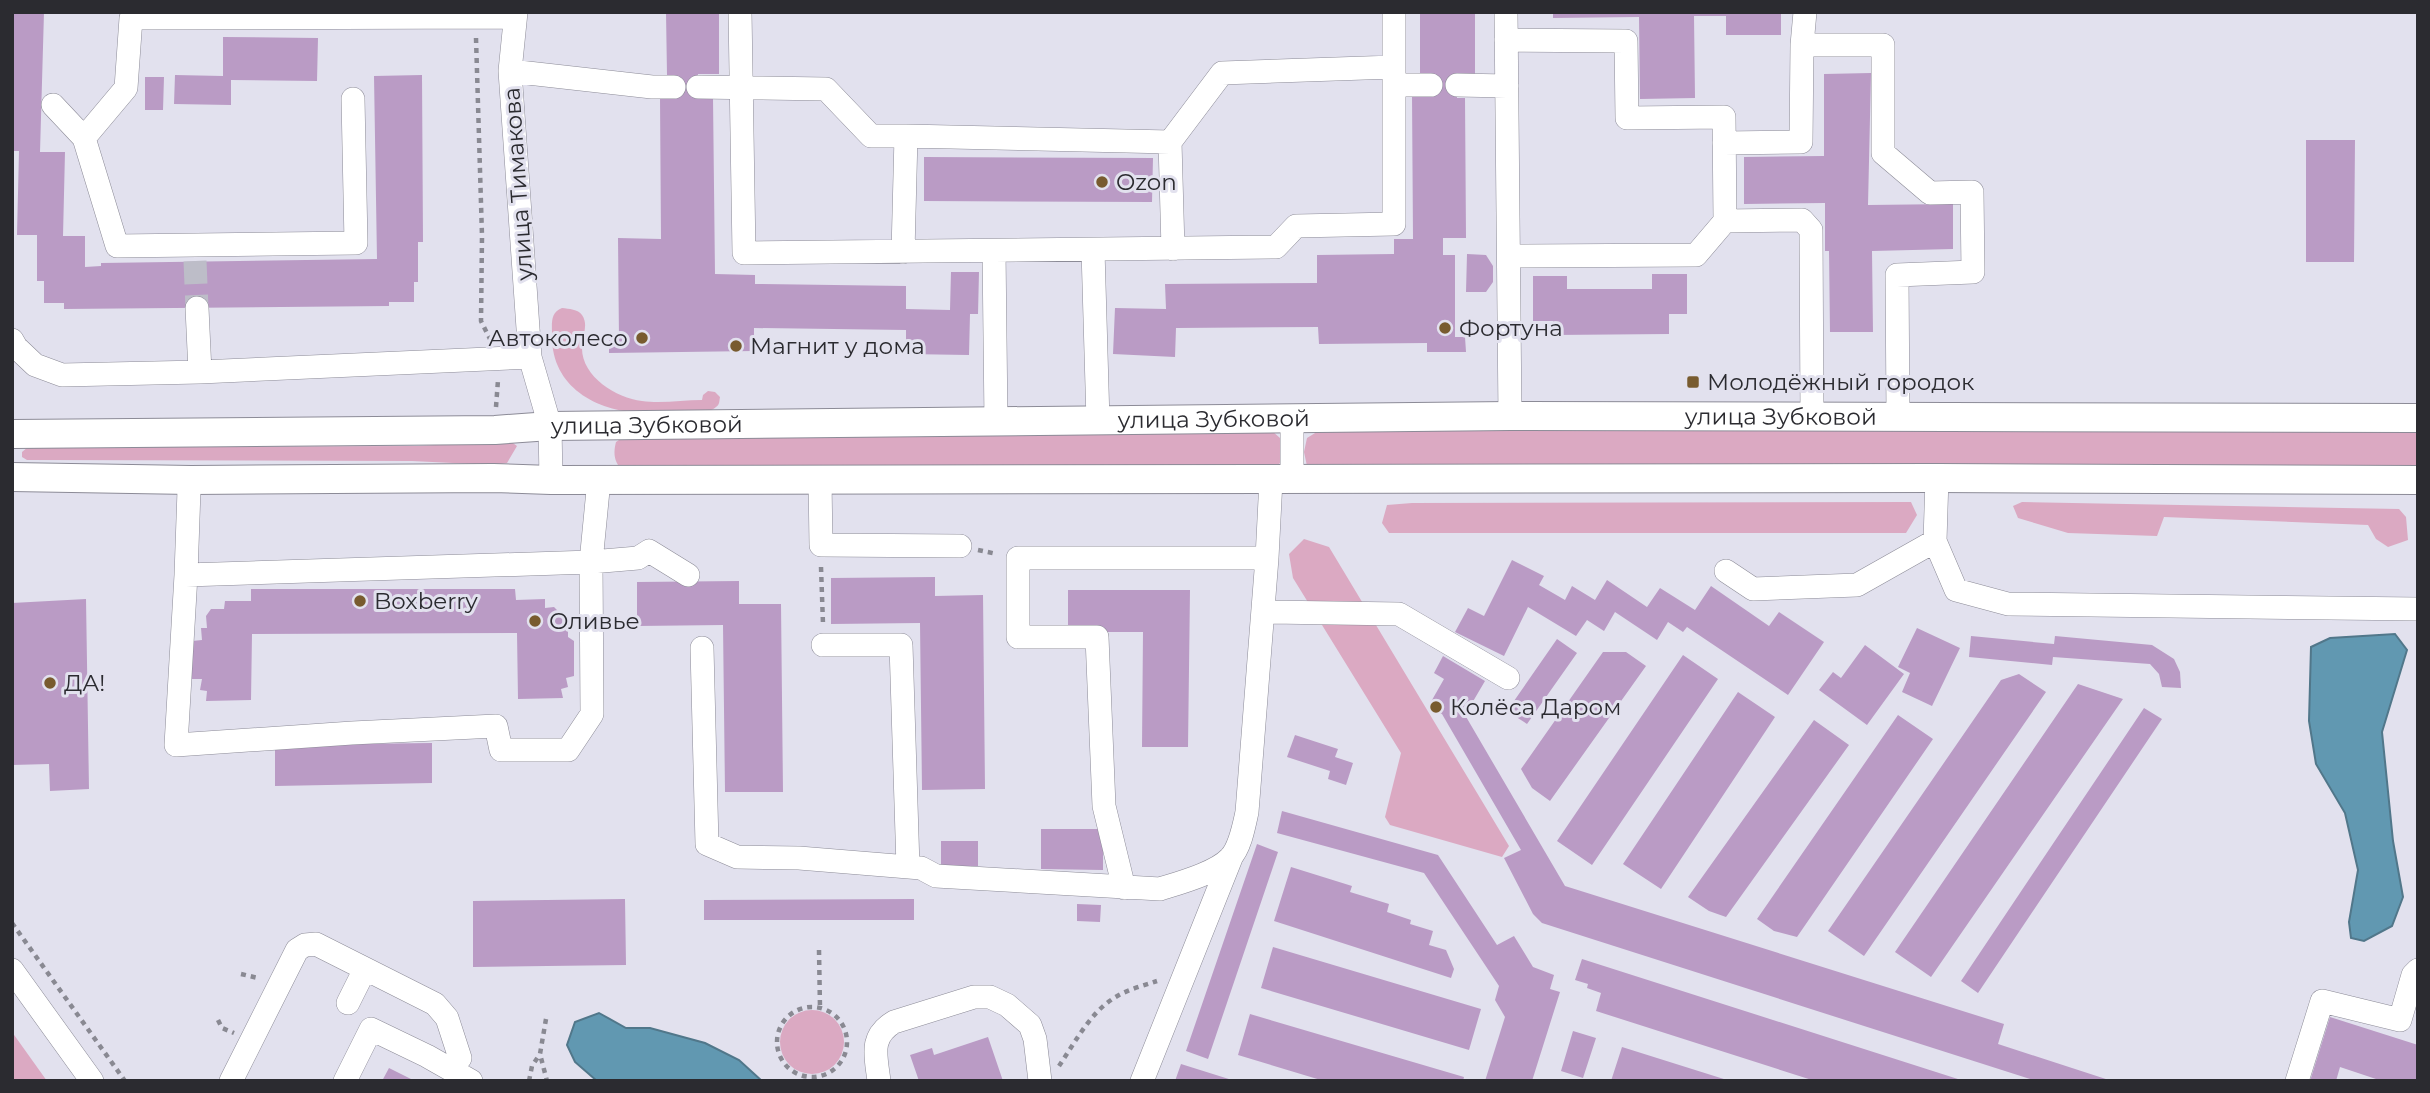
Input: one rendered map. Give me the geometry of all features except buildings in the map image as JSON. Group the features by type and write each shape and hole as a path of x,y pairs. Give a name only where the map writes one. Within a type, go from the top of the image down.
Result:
{"main road":[{"name":"улица Зубковой","path":"12,434 1510,416 2418,418"},
{"path":"12,477 191,480 2418,480"}],"street":[{"path":"740,12 744,253 1276,247 1296,226 1394,224 1394,12"},
{"path":"1506,12 1510,416"},
{"path":"1724,143 1801,142 1805,12"},
{"path":"84,138 126,88 131,18 515,15"},
{"name":"улица Тимакова","path":"515,15 510,71 530,357 550,426 551,480"},
{"path":"1506,40 1626,41 1628,118 1724,117 1726,221 1696,255 1509,256"},
{"path":"1802,45 1883,46 1883,153 1930,193 1972,192 1973,272 1897,275 1898,415"},
{"path":"510,71 652,87 674,87"},
{"path":"1173,249 1170,142 1222,73 1394,76 1431,85"},
{"path":"1457,85 1507,86"},
{"path":"698,87 826,89 871,136 1170,142"},
{"path":"53,105 84,138 117,246 195,253 356,243 354,99"},
{"path":"904,252 906,136"},
{"path":"1726,221 1802,220 1811,230 1812,415"},
{"path":"1093,250 1098,421"},
{"path":"994,251 996,422"},
{"path":"197,308 200,372"},
{"path":"12,340 35,365 62,375 200,372 530,357"},
{"path":"1142,1081 1243,830 1247,813 1267,558 1292,419"},
{"path":"1937,478 1935,541 1956,590 2008,604 2418,609"},
{"path":"191,480 188,490 176,745 496,726 502,750 568,750 592,714 591,562 599,480"},
{"path":"820,480 821,545 960,546"},
{"path":"1726,571 1754,589 1857,585 1935,541"},
{"path":"186,575 591,562 638,558 649,551 688,575"},
{"path":"1124,888 1104,806 1097,637 1018,637 1018,558 1267,558"},
{"path":"1263,612 1399,614 1508,678"},
{"path":"823,645 901,645 908,867"},
{"path":"702,648 707,844 737,857 921,868 936,876 1124,888 1160,888 1195,878 1231,858"},
{"path":"231,1081 297,950 305,945 316,944 442,1009 460,1058"},
{"path":"348,1003 365,969"},
{"path":"12,970 92,1081"},
{"path":"2297,1081 2322,1001 2400,1020 2413,975 2418,970"},
{"path":"879,1081 876,1050 877,1038 883,1029 894,1022 974,997 990,998 1007,1005 1030,1025 1048,1076"},
{"path":"345,1081 371,1029 428,1056 471,1081"}],"path":[{"path":"475,17 482,236 481,321 499,357 495,430"},
{"path":"821,545 823,645"},
{"path":"960,546 1018,558"},
{"path":"12,923 125,1081"},
{"path":"819,950 820,1008"},
{"path":"1048,1076 1091,1019 1110,1001 1129,990 1157,981"},
{"path":"801,1008 820,1008 833,1013 841,1021 848,1042 846,1053 833,1070 823,1076 812,1077 791,1071 783,1063 776,1042 778,1031 791,1014 801,1008"},
{"path":"546,1018 540,1054 547,1081"},
{"path":"529,1081 532,1066 540,1054"},
{"path":"823,1076 830,1081"}],"shaded area":[{"path":"562,308 576,310 582,315 585,327 583,358 594,376 611,390 632,399 657,402 702,400 708,391 715,392 720,397 718,405 704,412 647,413 625,411 593,401 568,382 554,353 552,319"},
{"path":"1510,427 2418,431 2418,471 1307,466 1304,452 1307,438 1320,430"},
{"path":"1272,431 1280,438 1280,463 1272,471 623,471 615,454 616,442 625,436"},
{"path":"510,441 517,446 507,463 494,465 412,461 27,460 22,457 22,452 28,447 416,446"},
{"path":"1911,502 1917,515 1906,533 1389,533 1382,523 1387,505 1412,503"},
{"path":"2022,502 2399,509 2406,517 2408,540 2388,547 2376,539 2368,525 2164,517 2157,536 2068,533 2018,518 2013,506"},
{"path":"1304,539 1329,547 1509,846 1502,857 1390,825 1385,817 1401,753 1293,578 1289,554"},
{"path":"812,1010 830,1016 838,1024 844,1042 838,1060 830,1068 812,1074 794,1068 786,1060 780,1042 786,1024 794,1016"},
{"path":"12,1032 47,1081 12,1081"}],"water":[{"path":"2395,634 2407,650 2382,732 2393,841 2403,897 2392,926 2364,941 2351,938 2349,922 2358,870 2345,813 2316,764 2309,721 2311,647 2330,638"},
{"path":"599,1013 626,1028 650,1028 705,1043 739,1060 762,1081 597,1081 575,1062 567,1045 575,1022"}],"tunnel":[{"path":"195,261 197,308"}],"place":[{"name":"Ozon","path":"1102,182"},
{"name":"Фортуна","path":"1445,328"},
{"name":"Автоколесо","path":"642,338"},
{"name":"Магнит у дома","path":"736,346"},
{"name":"Молодёжный городок","path":"1693,382"},
{"name":"Boxberry","path":"360,601"},
{"name":"Оливье","path":"535,621"},
{"name":"ДА!","path":"50,683"},
{"name":"Колёса Даром","path":"1436,707"}]}
